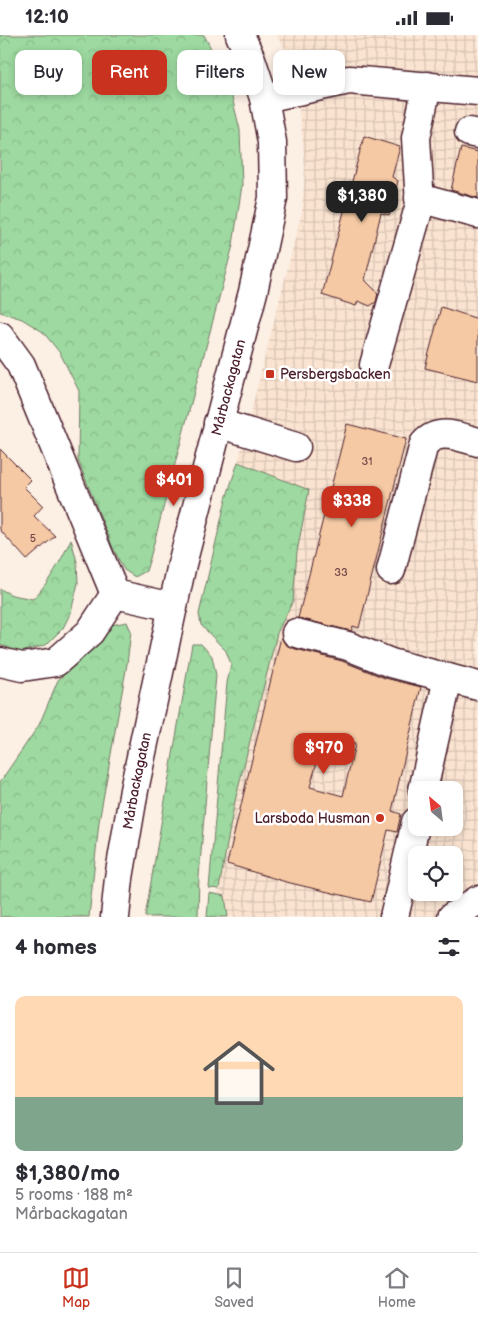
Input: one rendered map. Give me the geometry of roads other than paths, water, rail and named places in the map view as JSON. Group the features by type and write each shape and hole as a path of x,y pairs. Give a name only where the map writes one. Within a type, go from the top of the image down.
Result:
{"street":[{"name":"Mårbackagatan","path":"115,917 119,878 134,790 182,564 253,292 273,198 272,142 264,98 251,59 240,35"},
{"path":"264,98 349,80 478,91"},
{"path":"374,365 420,204 416,138 427,86"},
{"path":"419,198 478,214"},
{"path":"0,337 21,365 115,594"},
{"path":"218,423 296,447"},
{"path":"391,570 424,444 430,438 444,433 478,442"},
{"path":"115,594 173,607"},
{"path":"0,661 22,667 56,662 90,632 115,594"},
{"path":"296,633 348,647 392,663 478,686"},
{"path":"426,781 448,678"},
{"path":"394,917 413,836"},
{"path":"452,917 478,900"}],"place":[{"name":"Persbergsbacken","path":"270,374"},
{"name":"Larsboda Husman","path":"380,818"}]}
